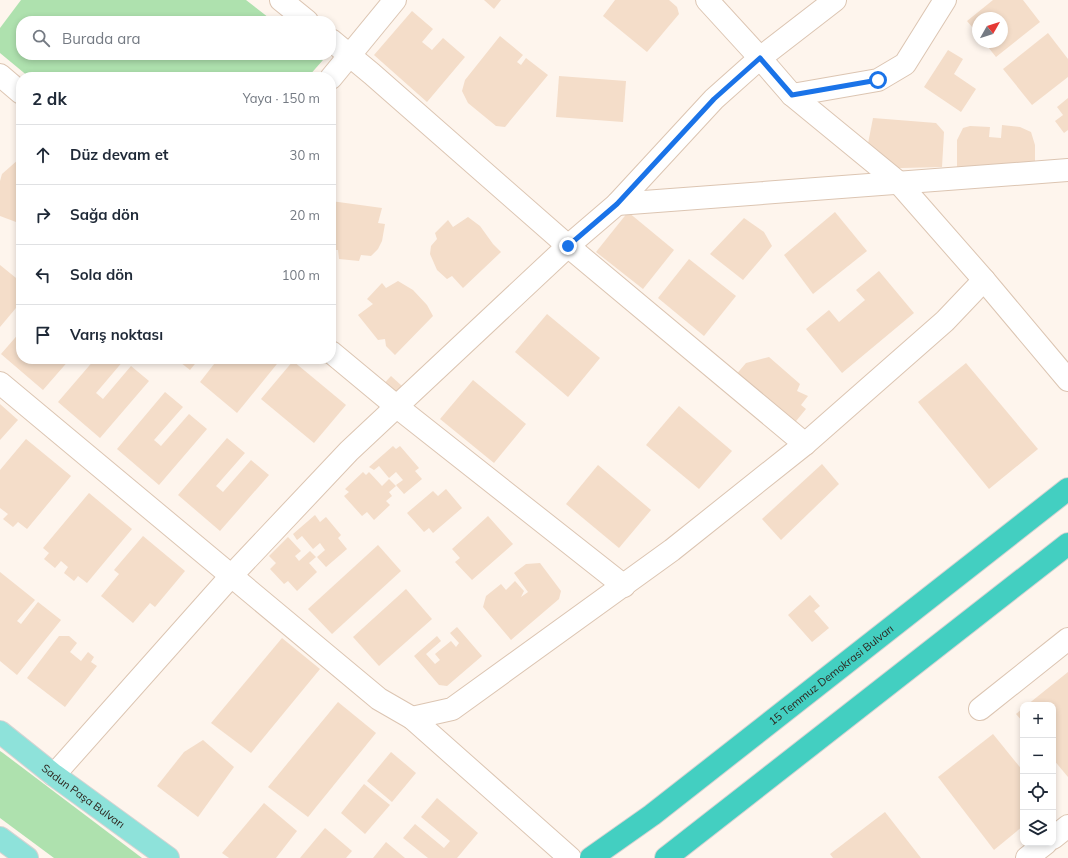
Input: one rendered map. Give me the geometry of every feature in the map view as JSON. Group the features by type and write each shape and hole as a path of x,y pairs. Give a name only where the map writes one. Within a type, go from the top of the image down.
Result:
{"highway":[{"name":"15 Temmuz Demokrasi Bulvarı","path":"591,858 652,815 1068,489"},
{"path":"666,858 1068,544"}],"main road":[{"name":"Sadun Paşa Bulvarı","path":"0,732 54,775 168,858"},
{"path":"0,838 27,858"}],"street":[{"path":"281,0 301,16"},
{"path":"336,72 395,0"},
{"path":"708,0 792,95 898,182 984,280 1068,380"},
{"path":"54,775 231,576 349,451 568,246 617,204 714,99 760,58 836,0"},
{"path":"792,95 878,80 904,64 945,0"},
{"path":"336,44 568,246 805,444"},
{"path":"0,75 16,89"},
{"path":"617,204 1068,170"},
{"path":"412,718 452,708 624,586 672,550 805,444 946,321 984,280"},
{"path":"336,356 396,406 624,586"},
{"path":"0,383 379,699 412,718 570,858"},
{"path":"980,709 1068,639"},
{"path":"1056,836 1068,826"},
{"path":"1027,858 1042,846"}],"green space":[{"path":"21,0 246,0 267,16 16,16 16,60 323,60 312,72 23,72 0,53 0,28"},
{"path":"0,751 142,858 54,858 0,818"}],"building":[{"path":"484,0 501,0 494,9"},
{"path":"615,0 669,0 677,7 679,14 647,52 603,16"},
{"path":"993,0 1023,0 1040,22 1008,47 1008,12 978,12"},
{"path":"412,11 433,29 422,42 432,50 443,38 465,57 427,102 374,55"},
{"path":"972,17 972,27 967,21"},
{"path":"1048,33 1068,59 1068,77 1032,105 1003,69"},
{"path":"500,36 523,55 517,62 521,65 526,58 548,75 505,127 496,126 468,103 462,91 465,80"},
{"path":"989,48 1007,48 996,57"},
{"path":"948,50 963,59 954,74 976,89 961,112 924,87"},
{"path":"559,76 626,81 623,122 556,117"},
{"path":"1068,98 1068,130 1064,133 1055,121 1063,115 1057,107"},
{"path":"873,118 936,123 944,132 942,167 863,169"},
{"path":"1002,125 1020,127 1031,132 1035,145 1035,167 957,167 957,140 963,128 970,126 990,127 989,137 1001,138"},
{"path":"16,162 16,222 0,216 0,181 2,174"},
{"path":"336,202 382,208 378,223 385,224 382,241 378,249 371,256 361,255 359,261 339,259 338,250 336,250"},
{"path":"628,212 674,250 643,289 596,252"},
{"path":"835,212 867,251 813,294 784,255"},
{"path":"468,217 480,226 501,252 463,288 452,276 447,279 437,270 430,254 431,246 437,239 435,233 448,220 453,227"},
{"path":"744,218 764,232 772,246 743,280 710,254"},
{"path":"689,259 736,296 704,336 658,298"},
{"path":"0,265 16,278 16,308 0,327"},
{"path":"879,271 914,313 842,373 806,329 829,310 839,322 865,300 856,290"},
{"path":"398,281 413,290 427,305 433,316 395,355 386,346 385,339 378,340 358,315 373,304 367,299 382,283 386,288"},
{"path":"547,314 600,358 568,397 515,352"},
{"path":"16,337 16,364 66,364 43,390 1,354"},
{"path":"769,357 800,384 797,391 808,396 801,405 806,409 792,426 734,377 746,363"},
{"path":"966,363 1038,449 989,489 918,402"},
{"path":"91,364 121,364 96,393 103,399 131,366 149,381 100,438 58,402"},
{"path":"182,364 195,364 190,370"},
{"path":"214,364 277,364 237,413 200,382"},
{"path":"290,364 297,364 346,405 314,443 261,399"},
{"path":"391,376 402,386 391,398 380,388"},
{"path":"473,380 526,424 494,463 440,419"},
{"path":"165,392 183,407 154,440 161,446 189,414 207,429 159,485 117,449"},
{"path":"0,404 18,420 0,440"},
{"path":"679,406 732,451 699,489 646,445"},
{"path":"227,438 245,453 216,486 223,492 251,460 269,475 220,531 178,495"},
{"path":"26,439 71,476 27,529 18,522 13,527 3,519 8,514 0,508 0,470"},
{"path":"393,446 396,449 400,446 419,468 415,471 422,479 404,494 396,485 403,480 396,472 389,478 379,466 374,470 369,467"},
{"path":"822,464 839,484 781,540 762,519"},
{"path":"598,465 651,510 619,548 566,504"},
{"path":"363,472 366,475 369,472 382,486 389,479 396,486 389,492 392,496 386,501 390,505 374,520 367,512 362,516 344,496 349,492 345,489"},
{"path":"446,489 462,508 433,533 429,528 424,532 407,513 433,491 438,496"},
{"path":"89,493 132,529 87,583 78,576 74,581 64,573 68,567 61,561 55,568 44,559 49,553 43,548"},
{"path":"315,515 320,522 326,517 341,535 338,538 347,549 326,567 317,557 325,550 320,543 313,549 302,536 297,540 293,534"},
{"path":"488,516 513,544 472,580 455,562 460,558 452,549"},
{"path":"143,536 185,571 155,607 150,603 133,623 101,596 119,574 114,570"},
{"path":"288,537 301,551 295,556 299,561 310,551 316,557 309,563 317,572 297,591 288,581 284,584 270,569 276,563 269,556"},
{"path":"378,545 401,571 332,634 308,609"},
{"path":"540,563 561,591 559,599 511,640 483,607 486,596 501,584 506,590 515,581 524,591 521,597 528,592 514,573 526,564"},
{"path":"0,572 35,600 17,621 21,624 38,602 61,620 17,675 0,661"},
{"path":"406,589 432,619 379,666 353,637"},
{"path":"810,595 820,606 814,611 829,628 812,642 788,615"},
{"path":"457,627 482,656 447,686 439,685 414,656 437,636 441,641 426,654 435,664 440,660 435,654 451,641 456,647 459,643 450,633"},
{"path":"59,636 69,636 77,643 70,652 81,661 88,652 94,657 91,662 97,666 65,707 27,678"},
{"path":"282,638 320,669 251,753 211,723"},
{"path":"1068,672 1068,777 1056,763 1056,702 1031,702"},
{"path":"338,702 376,733 308,817 268,787"},
{"path":"1020,711 1020,719 1016,714"},
{"path":"993,734 1020,767 1020,828 994,850 938,777"},
{"path":"203,740 234,767 198,817 157,786 184,752"},
{"path":"391,752 416,773 392,802 367,781"},
{"path":"364,784 390,805 365,834 341,813"},
{"path":"437,798 478,833 457,858 428,858 403,838 415,824 444,848 450,841 421,817"},
{"path":"264,803 297,831 276,858 229,858 222,853"},
{"path":"885,812 921,858 833,858 830,854"},
{"path":"325,828 352,851 346,858 300,858"},
{"path":"386,842 405,858 373,858"}],"route":[{"path":"568,246 617,204 714,99 760,58 792,95 878,80"}]}
